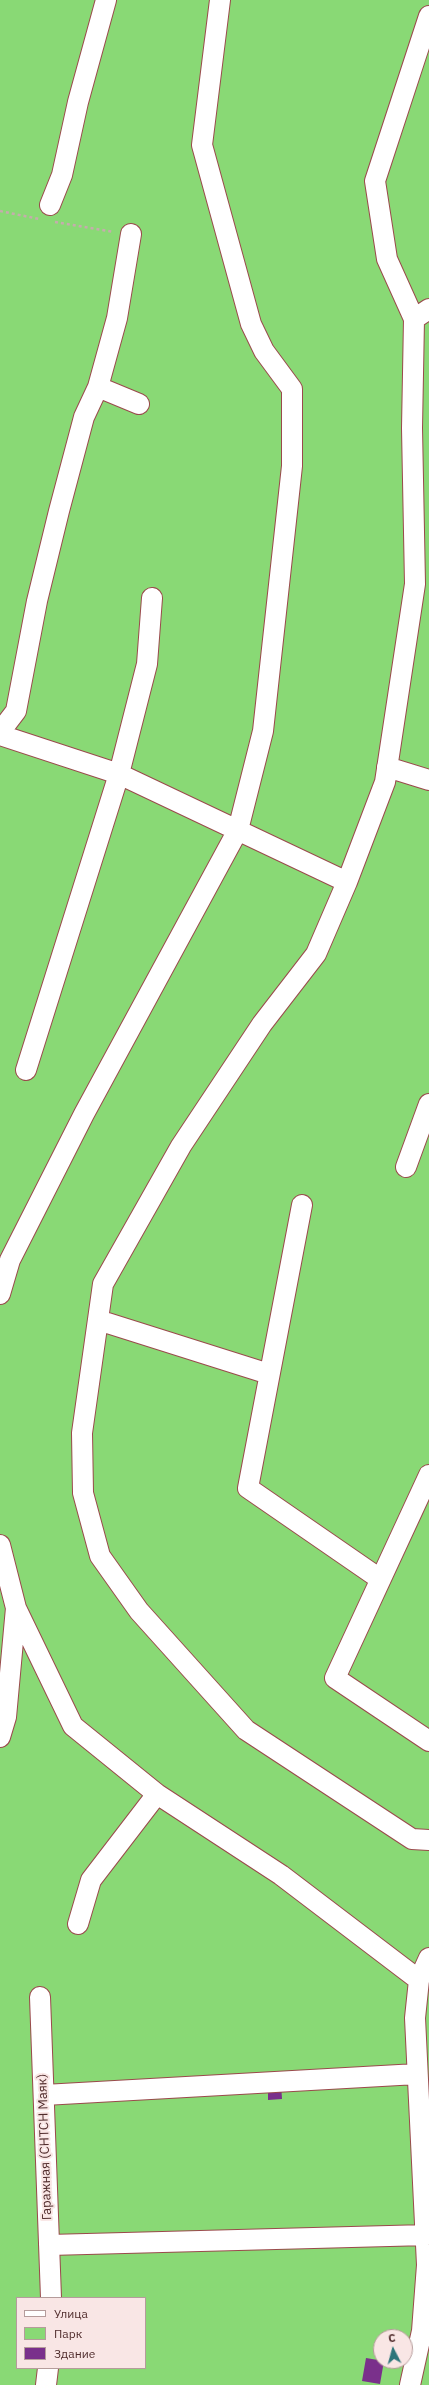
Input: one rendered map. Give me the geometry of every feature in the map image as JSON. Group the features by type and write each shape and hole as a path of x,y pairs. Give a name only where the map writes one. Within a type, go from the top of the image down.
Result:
{"street":[{"path":"48,215 62,175 78,102 106,0"},
{"path":"0,1294 10,1260 84,1114 238,830 263,731 292,466 292,389 264,351 251,324 202,145 220,0"},
{"path":"429,16 375,182 387,259 422,314 422,585 385,782 347,882 316,954 262,1024 177,1153 103,1284 82,1432 83,1493 100,1556 139,1611 246,1730 412,1839 429,1840"},
{"path":"131,234 117,318 98,387 84,417 59,510 37,601 16,711 0,734 119,774 347,882"},
{"path":"98,387 139,404"},
{"path":"26,1070 119,774 146,664 152,598"},
{"path":"387,767 429,780"},
{"path":"406,1167 429,1104"},
{"path":"302,1206 248,1488 380,1579"},
{"path":"98,1320 269,1374"},
{"path":"429,1475 334,1678 429,1741"},
{"path":"0,1545 16,1608 73,1726 157,1794 281,1875 419,1980"},
{"path":"0,1737 6,1718 16,1608"},
{"path":"78,1924 91,1880 157,1794"},
{"path":"410,2385 425,2331 428,2235 417,2074 415,2018 419,1980 429,1958"},
{"name":"Гаражная (СНТСН Маяк)","path":"40,1997 50,2297"},
{"path":"44,2094 417,2074"},
{"path":"49,2245 428,2235"},
{"path":"46,2385 48,2369"}],"path":[{"path":"0,211 48,215 131,234"}],"green space":[{"path":"0,0 429,0 429,2385 0,2385"}],"building":[{"path":"268,2083 281,2083 282,2099 268,2100"},
{"path":"366,2358 373,2359 373,2369 383,2369 380,2384 362,2381"}]}
